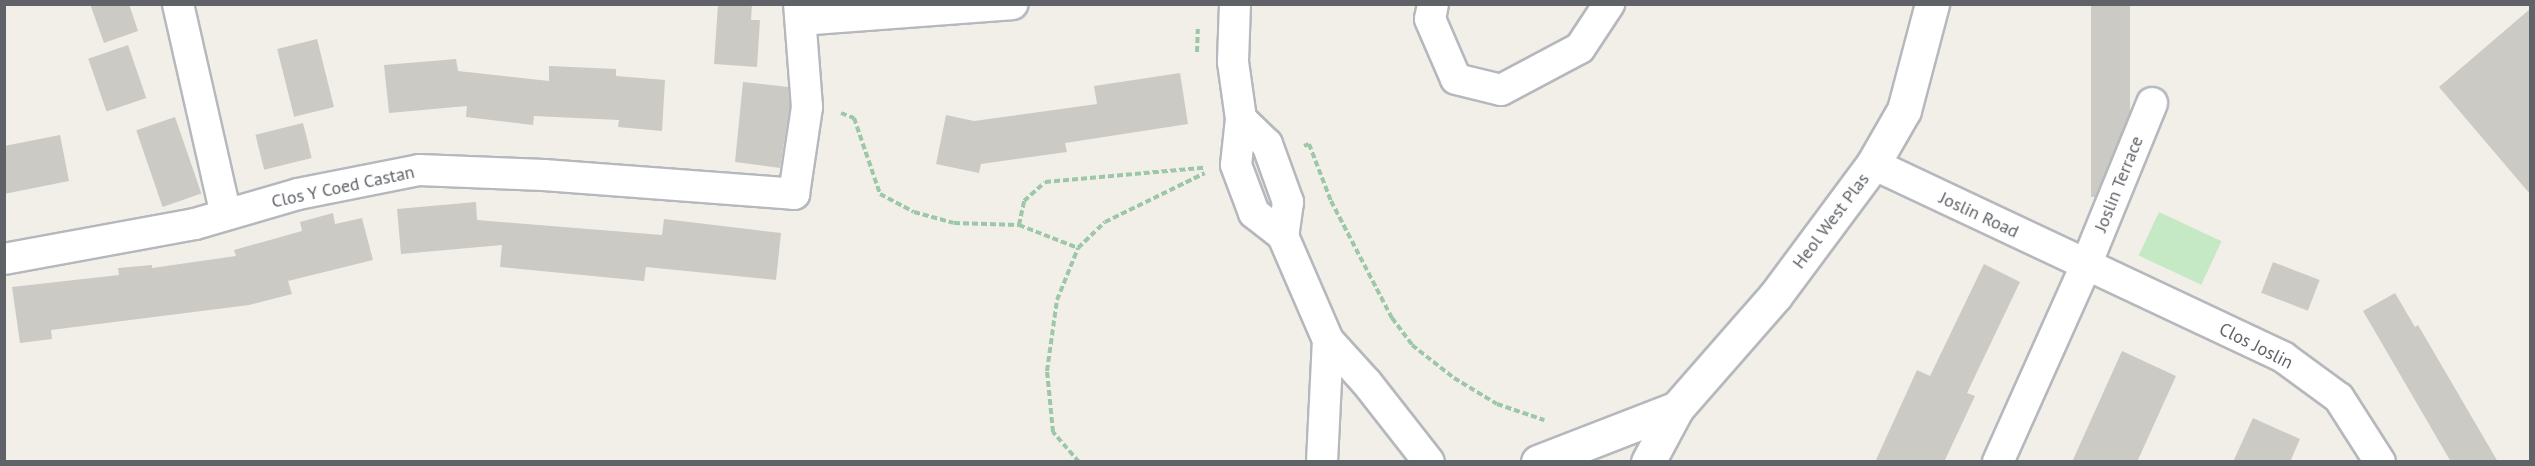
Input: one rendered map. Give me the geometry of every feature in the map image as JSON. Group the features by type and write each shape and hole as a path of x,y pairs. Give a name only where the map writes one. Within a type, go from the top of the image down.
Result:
{"street":[{"path":"178,4 226,215"},
{"path":"807,107 800,12 1012,4"},
{"path":"1235,4 1233,62 1241,119 1236,165 1254,213 1283,236 1328,340 1367,383 1429,462"},
{"path":"1433,4 1430,19 1456,79 1501,90 1580,48 1609,4"},
{"name":"Heol West Plas","path":"1648,462 1677,408 1775,296 1873,164 1904,110 1932,4"},
{"name":"Joslin Terrace","path":"2086,265 2152,103"},
{"name":"Clos Y Coed Castan","path":"4,259 226,215 298,194 419,170 544,175 794,194 807,107"},
{"path":"1241,119 1267,144 1288,202 1283,236"},
{"name":"Joslin Road","path":"1873,164 2131,287"},
{"path":"1998,462 2086,265"},
{"name":"Clos Joslin","path":"2131,287 2283,357 2339,398 2380,462"},
{"path":"1322,462 1328,340"},
{"name":"Heol West Plas","path":"1538,462 1578,444 1677,408"}],"path":[{"path":"807,107 854,118 880,194 915,212 954,224 1019,225 1078,248"},
{"path":"1272,159 1309,144 1337,212 1392,318 1412,345 1454,378 1497,404 1541,420 1568,423 1578,444"},
{"path":"1019,225 1024,201 1045,182 1216,167 1106,222 1078,248 1057,300 1047,371 1053,432 1079,462"}],"green space":[{"path":"2159,212 2222,241 2201,285 2139,256"}],"building":[{"path":"90,4 129,4 138,31 104,43"},
{"path":"718,4 752,4 751,20 760,20 757,67 714,64"},
{"path":"2091,4 2130,4 2130,197 2091,197"},
{"path":"2530,9 2530,194 2439,87"},
{"path":"317,39 334,107 294,117 277,49"},
{"path":"128,45 146,98 107,112 88,59"},
{"path":"456,59 458,71 549,81 549,66 616,69 616,76 665,80 662,131 618,127 619,120 534,116 533,125 466,117 467,106 389,113 384,65"},
{"path":"1180,73 1188,124 1065,143 1067,152 981,164 979,173 936,164 946,115 974,121 1097,104 1094,86"},
{"path":"743,82 788,87 790,105 780,168 735,162"},
{"path":"175,117 201,194 163,207 136,130"},
{"path":"303,123 312,158 264,170 255,135"},
{"path":"60,135 69,181 4,194 4,146"},
{"path":"476,202 477,220 662,235 664,219 781,233 776,280 646,267 644,281 500,267 502,245 401,254 397,209"},
{"path":"333,213 335,224 362,218 373,260 288,281 292,294 249,305 51,330 52,339 20,343 12,287 119,275 118,268 152,265 152,268 236,256 234,250 302,231 300,222"},
{"path":"2273,262 2320,280 2308,311 2261,293"},
{"path":"1984,264 2020,282 1967,393 1975,396 1944,462 1875,462 1917,370 1930,376"},
{"path":"2395,293 2415,327 2418,325 2498,462 2451,462 2363,311"},
{"path":"2122,351 2176,376 2137,462 2072,462"},
{"path":"2253,418 2300,439 2290,462 2233,462"}]}
